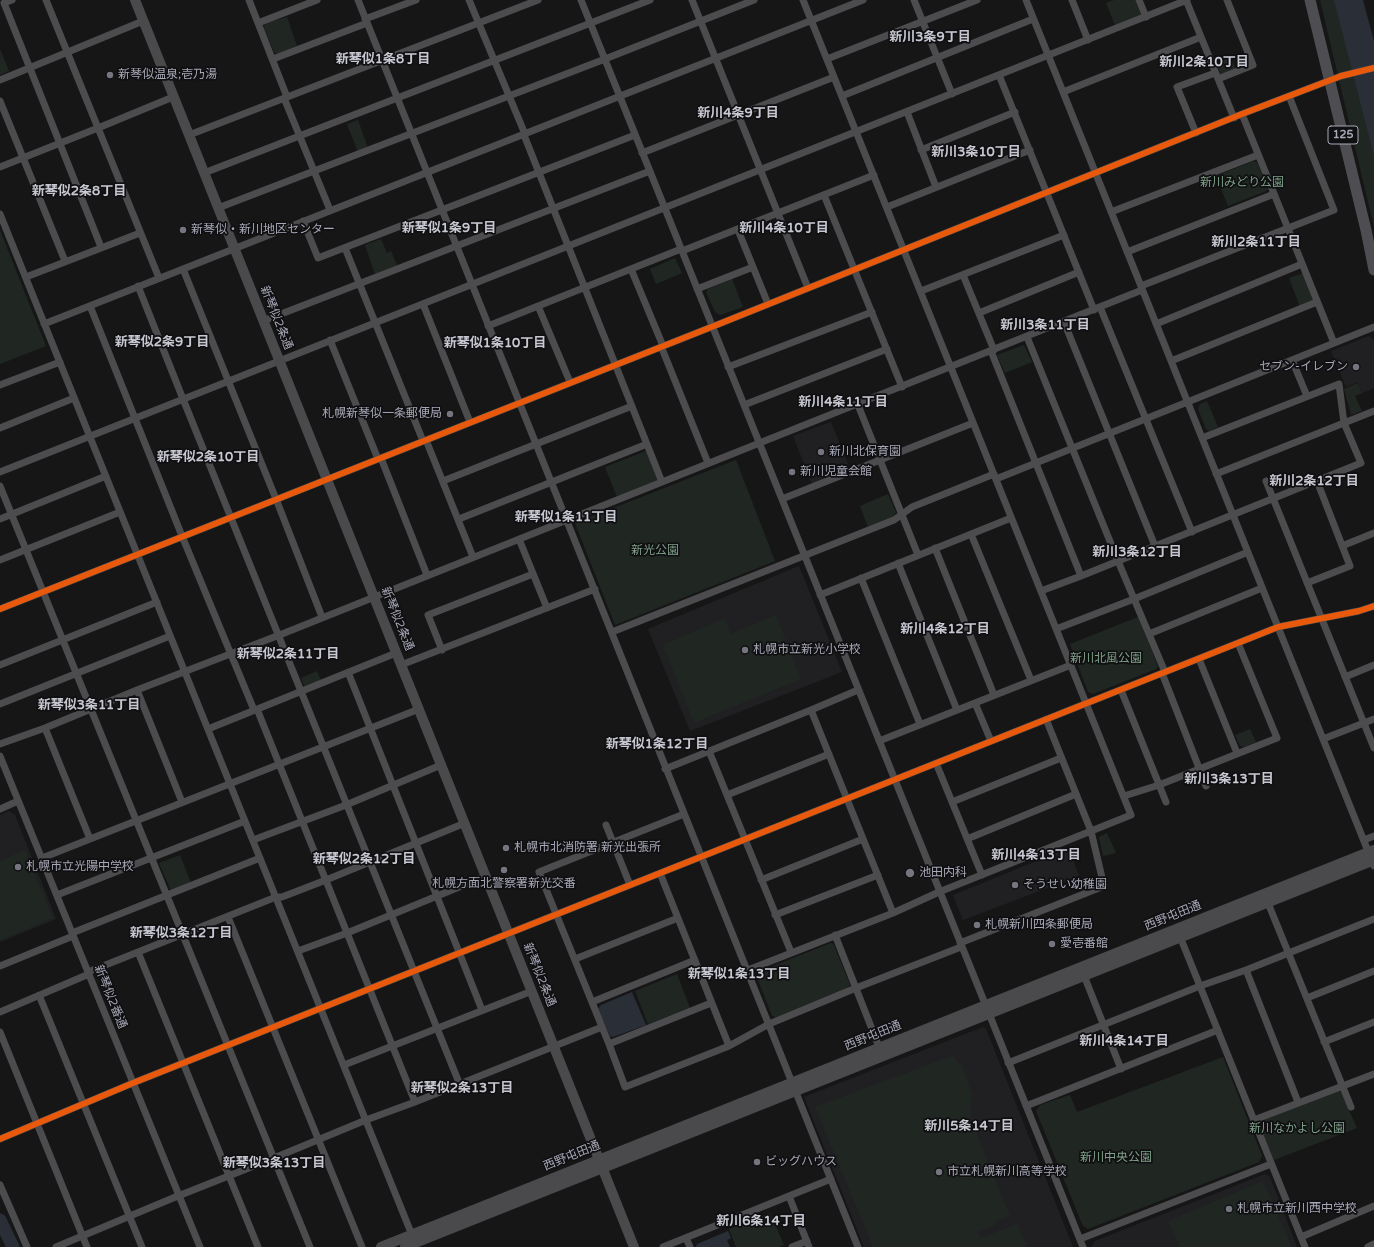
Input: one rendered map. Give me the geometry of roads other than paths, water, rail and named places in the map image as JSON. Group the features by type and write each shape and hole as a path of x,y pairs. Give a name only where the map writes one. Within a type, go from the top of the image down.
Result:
{"main road":[{"name":"125","path":"1310,0 1335,79 1374,270"}],"street":[{"path":"12,0 4,3 101,248"},
{"path":"46,0 159,278"},
{"name":"新琴似2条通","path":"135,0 634,1247"},
{"path":"248,0 273,59 299,136 330,210"},
{"path":"258,23 317,0"},
{"path":"358,0 595,589 665,769 748,970 858,1247"},
{"path":"273,59 416,0"},
{"path":"469,0 509,96 662,482"},
{"path":"189,135 538,0"},
{"path":"581,0 1083,1247"},
{"path":"204,173 650,0"},
{"path":"692,0 808,288"},
{"path":"218,208 754,0"},
{"path":"748,970 893,913 939,892 1131,815 803,0"},
{"path":"44,324 863,0"},
{"path":"914,0 952,94"},
{"path":"827,59 977,0"},
{"path":"1026,0 1232,514 1364,840 1373,858"},
{"path":"1072,0 1088,40"},
{"path":"1139,0 1146,17"},
{"path":"0,472 279,360 665,209 1187,0 1234,118"},
{"path":"1196,133 1178,87 1253,65 1227,0"},
{"path":"842,96 1033,18"},
{"path":"0,80 143,22"},
{"path":"1063,92 1201,37"},
{"path":"0,609 1242,114 1335,79 1374,68"},
{"path":"999,75 1079,272 1097,308 1146,419 1192,532"},
{"path":"642,153 834,77"},
{"path":"0,744 45,728 137,690 278,636 374,596 993,351 1142,288 1334,210 1289,96"},
{"path":"0,167 61,144 173,97"},
{"path":"0,101 65,261"},
{"path":"907,112 936,188"},
{"path":"921,150 1014,112"},
{"path":"1242,114 1334,343"},
{"path":"303,221 318,258 635,136"},
{"path":"887,207 1030,150"},
{"path":"1111,212 1258,154"},
{"path":"264,321 650,171"},
{"path":"488,326 631,269 738,230 874,174"},
{"path":"1127,252 1274,194"},
{"path":"824,195 902,387"},
{"path":"0,214 412,1235"},
{"path":"738,230 768,304"},
{"path":"26,277 140,233"},
{"path":"921,292 1064,235"},
{"path":"345,248 374,323 443,481 473,557"},
{"path":"1156,324 1302,264"},
{"path":"697,289 753,267"},
{"path":"183,269 322,617"},
{"path":"631,269 708,463"},
{"path":"979,313 1079,272"},
{"path":"963,275 1081,576"},
{"path":"138,286 460,1085"},
{"path":"1171,361 1317,302"},
{"path":"423,304 470,422"},
{"path":"90,306 182,536 279,765 415,1102"},
{"path":"538,306 570,382"},
{"path":"728,367 872,312"},
{"path":"1064,322 1155,546"},
{"path":"612,632 894,520 912,507 995,476 1036,463 1374,327"},
{"path":"1027,337 1149,634 1206,786"},
{"path":"330,340 427,575"},
{"path":"744,405 887,349"},
{"path":"1292,360 1306,396"},
{"path":"0,385 60,362"},
{"path":"1041,591 1192,532 1232,514 1361,463 1344,423 1339,384 1202,438"},
{"path":"0,428 74,398"},
{"path":"858,405 918,555"},
{"path":"443,481 632,406"},
{"path":"1216,474 1374,411"},
{"path":"782,499 973,423"},
{"path":"458,519 648,444"},
{"path":"0,519 106,476"},
{"path":"1266,481 1374,748"},
{"path":"1307,583 1350,566 1317,481"},
{"path":"0,486 310,1247"},
{"path":"0,560 120,512"},
{"path":"820,595 1012,518"},
{"path":"1342,546 1374,533"},
{"path":"971,534 1031,680"},
{"path":"519,539 547,608"},
{"path":"935,548 994,695"},
{"path":"1056,629 1248,552"},
{"path":"898,563 957,710"},
{"path":"442,650 428,615 533,574"},
{"path":"861,578 920,724"},
{"path":"1149,634 1262,588"},
{"path":"402,665 595,589"},
{"path":"0,665 157,602"},
{"path":"0,1139 133,1083 1278,627 1359,611 1374,606"},
{"path":"0,704 170,636"},
{"path":"1124,796 1159,785 1276,738 1238,643"},
{"path":"208,729 396,653"},
{"path":"1199,658 1237,753"},
{"path":"879,741 1071,665"},
{"path":"1345,677 1374,665"},
{"path":"348,672 482,1010"},
{"path":"137,690 182,802"},
{"path":"665,769 858,690"},
{"path":"1121,690 1166,802"},
{"path":"976,702 991,741"},
{"path":"42,858 419,709"},
{"path":"811,710 848,798 893,913"},
{"path":"1323,739 1374,719"},
{"path":"684,814 540,872 625,1087 729,1046 769,1024 1104,886 1091,831 1046,720"},
{"path":"45,728 90,839"},
{"path":"709,751 791,952"},
{"path":"727,795 829,754"},
{"name":"新琴似2番通","path":"0,756 3,771 18,801 42,858 200,1247"},
{"path":"952,802 1061,758"},
{"path":"936,763 982,875"},
{"path":"253,840 346,805 441,765"},
{"path":"967,839 1076,794"},
{"path":"0,809 18,801"},
{"path":"57,895 245,820"},
{"path":"0,1012 138,952 276,897 282,897 326,880 465,823"},
{"path":"606,825 630,885"},
{"path":"1364,840 1374,836"},
{"path":"761,880 863,839"},
{"path":"0,966 260,858"},
{"name":"西野屯田通","path":"381,1247 600,1164 1266,898 1373,858"},
{"path":"660,873 729,1046"},
{"path":"775,915 878,875"},
{"path":"298,951 347,933 486,876"},
{"path":"1266,898 1351,1108"},
{"path":"228,917 362,1247"},
{"path":"575,959 678,918"},
{"path":"1008,1063 1200,986 1246,970 1374,919"},
{"path":"1179,933 1305,1247"},
{"path":"835,935 881,1052"},
{"path":"138,952 258,1247"},
{"path":"592,1002 695,960"},
{"path":"1246,970 1298,1102"},
{"path":"1307,998 1374,971"},
{"path":"1083,972 1121,1069"},
{"path":"344,1065 532,991"},
{"path":"39,995 142,1247"},
{"path":"609,1044 711,1003"},
{"path":"1324,1042 1374,1022"},
{"path":"56,1247 179,1195 366,1120 460,1085 602,1027"},
{"path":"1026,1106 1218,1030"},
{"path":"0,1032 87,1247"},
{"path":"1254,1120 1374,1074"},
{"name":"西野屯田通","path":"405,1247 600,1164"},
{"path":"1080,1240 1272,1164"},
{"path":"663,1247 831,1179"},
{"path":"0,1184 27,1247"},
{"path":"789,1196 808,1244 792,1247"},
{"path":"1301,1237 1374,1206"},
{"path":"686,1238 690,1247"},
{"path":"1368,1247 1374,1244"}],"waterway":[{"path":"0,1220 13,1247"}],"place":[{"name":"新琴似温泉;壱乃湯","path":"110,75"},
{"name":"新琴似・新川地区センター","path":"183,230"},
{"name":"セブン-イレブン","path":"1356,367"},
{"name":"札幌新琴似一条郵便局","path":"450,414"},
{"name":"新川北保育園","path":"821,452"},
{"name":"新川児童会館","path":"792,472"},
{"name":"札幌市立新光小学校","path":"745,650"},
{"name":"札幌市北消防署 新光出張所","path":"506,848"},
{"name":"札幌市立光陽中学校","path":"18,867"},
{"name":"札幌方面北警察署新光交番","path":"504,870"},
{"name":"池田内科","path":"910,873"},
{"name":"そうせい幼稚園","path":"1015,885"},
{"name":"札幌新川四条郵便局","path":"977,925"},
{"name":"愛壱番館","path":"1052,944"},
{"name":"ビッグハウス","path":"757,1162"},
{"name":"市立札幌新川高等学校","path":"939,1172"},
{"name":"札幌市立新川西中学校","path":"1229,1209"}],"district":[{"name":"新川3条9丁目","path":"930,38"},
{"name":"新琴似1条8丁目","path":"383,60"},
{"name":"新川2条10丁目","path":"1204,63"},
{"name":"新川4条9丁目","path":"738,114"},
{"name":"新川3条10丁目","path":"976,153"},
{"name":"新琴似2条8丁目","path":"79,192"},
{"name":"新琴似1条9丁目","path":"449,229"},
{"name":"新川4条10丁目","path":"784,229"},
{"name":"新川2条11丁目","path":"1256,243"},
{"name":"新川3条11丁目","path":"1045,326"},
{"name":"新琴似2条9丁目","path":"162,343"},
{"name":"新琴似1条10丁目","path":"495,344"},
{"name":"新川4条11丁目","path":"843,403"},
{"name":"新琴似2条10丁目","path":"208,458"},
{"name":"新川2条12丁目","path":"1314,482"},
{"name":"新琴似1条11丁目","path":"566,518"},
{"name":"新川3条12丁目","path":"1137,553"},
{"name":"新川4条12丁目","path":"945,630"},
{"name":"新琴似2条11丁目","path":"288,655"},
{"name":"新琴似3条11丁目","path":"89,706"},
{"name":"新琴似1条12丁目","path":"657,745"},
{"name":"新川3条13丁目","path":"1229,780"},
{"name":"新川4条13丁目","path":"1036,856"},
{"name":"新琴似2条12丁目","path":"364,860"},
{"name":"新琴似3条12丁目","path":"181,934"},
{"name":"新琴似1条13丁目","path":"739,975"},
{"name":"新川4条14丁目","path":"1124,1042"},
{"name":"新琴似2条13丁目","path":"462,1089"},
{"name":"新川5条14丁目","path":"969,1127"},
{"name":"新琴似3条13丁目","path":"274,1164"},
{"name":"新川6条14丁目","path":"761,1222"}],"park label":[{"name":"新川みどり公園","path":"1242,183"},
{"name":"新光公園","path":"655,551"},
{"name":"新川北風公園","path":"1106,659"},
{"name":"新川なかよし公園","path":"1297,1129"},
{"name":"新川中央公園","path":"1116,1158"}]}
